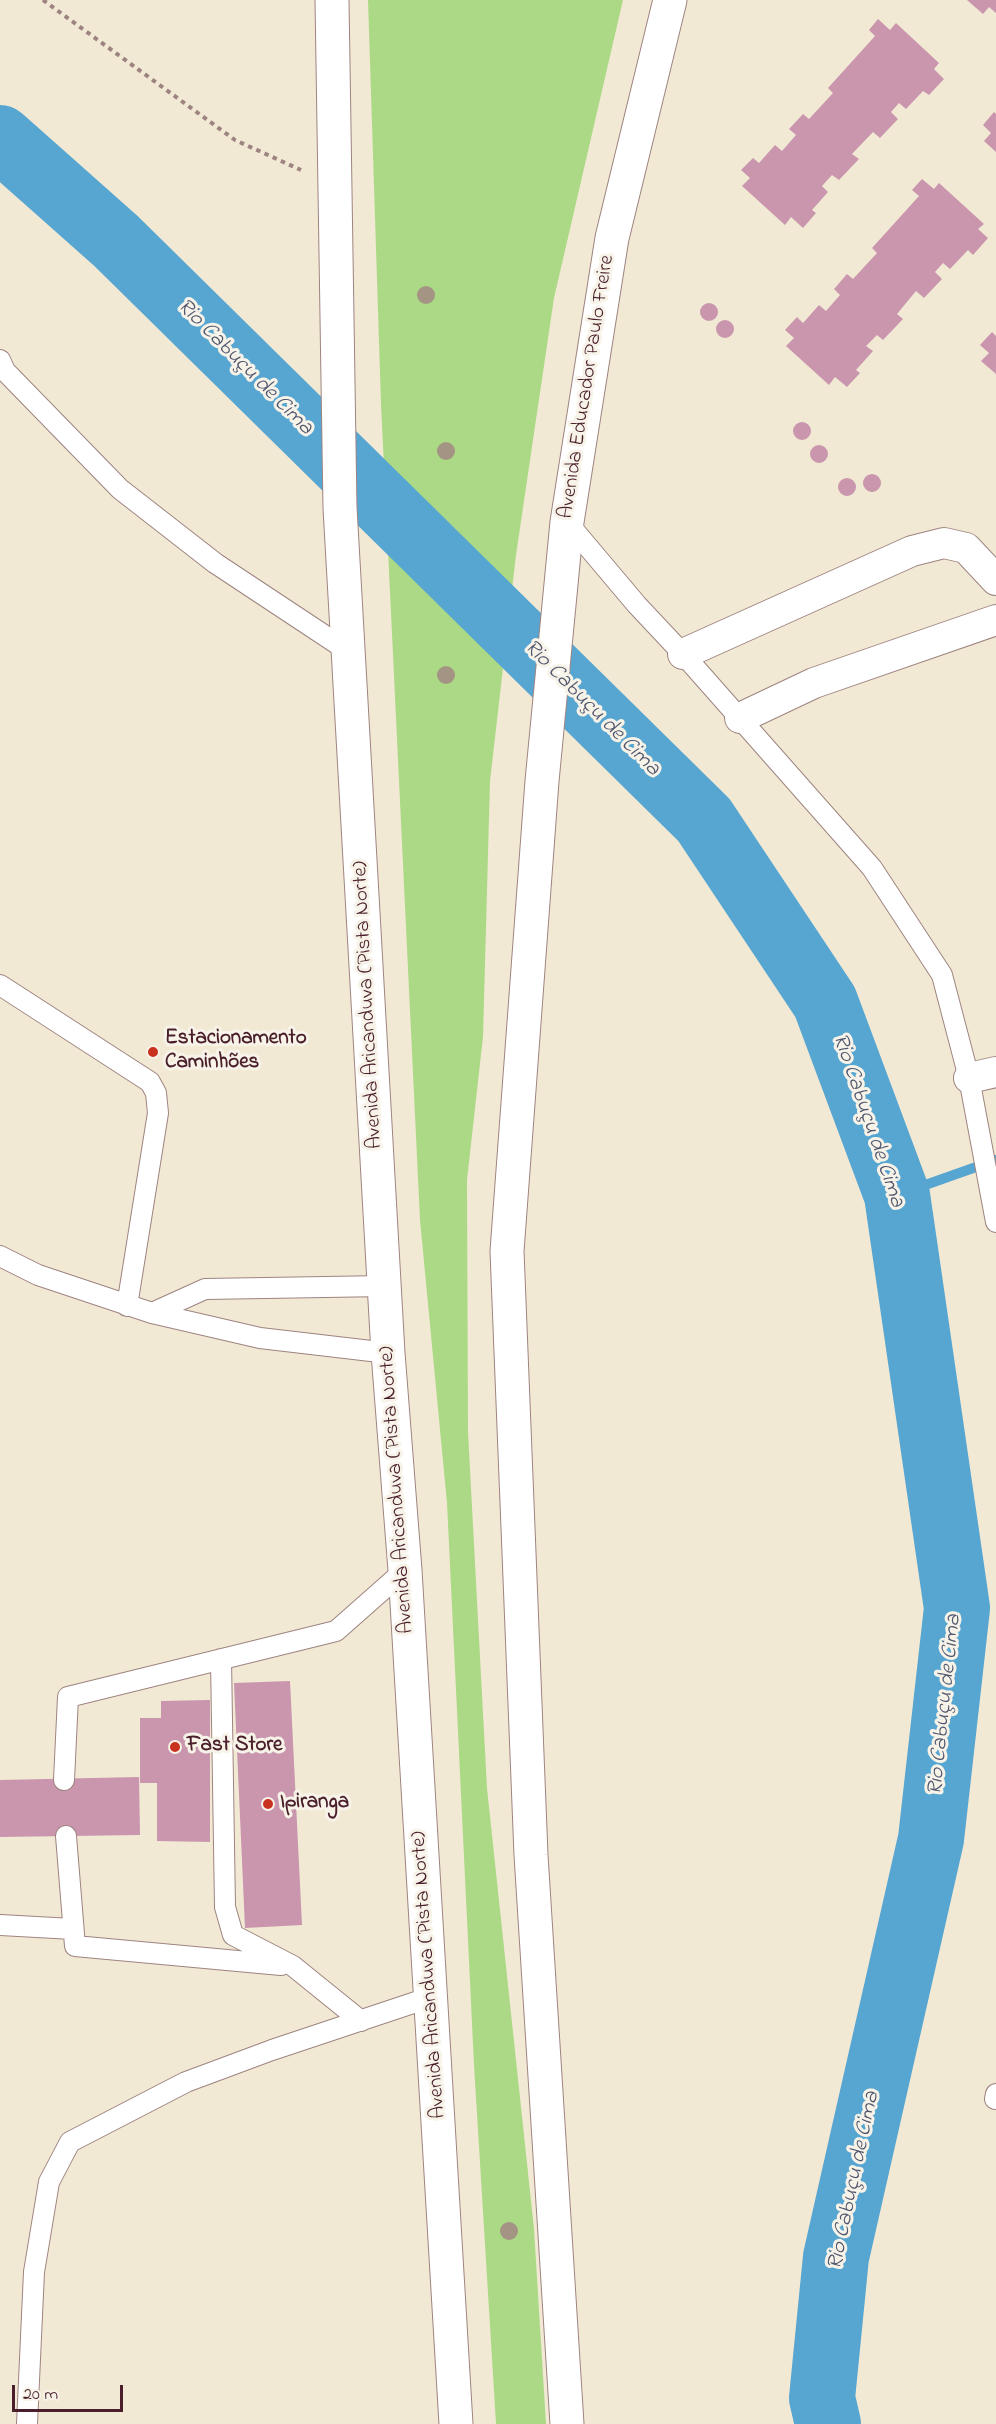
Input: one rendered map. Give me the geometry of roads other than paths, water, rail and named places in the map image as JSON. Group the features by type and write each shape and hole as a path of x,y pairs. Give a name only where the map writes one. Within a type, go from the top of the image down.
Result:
{"highway":[{"name":"Avenida Aricanduva (Pista Norte)","path":"332,0 340,508 388,1353 405,1570 456,2424"},
{"name":"Avenida Educador Paulo Freire","path":"567,2424 531,1856 507,1251 542,781 567,522 612,238 670,0"}],"street":[{"path":"683,654 912,551 944,543 966,548 996,580"},
{"path":"740,718 814,683 996,620"}],"lane":[{"path":"0,360 5,371 120,489 215,563 348,651"},
{"path":"567,522 637,605 872,868 942,975 983,1075 996,1222"},
{"path":"0,985 150,1082 156,1093 158,1113 127,1306"},
{"path":"0,1256 38,1275 153,1313 260,1338 388,1353"},
{"path":"153,1313 206,1289 385,1286"},
{"path":"64,1780 68,1697 336,1630 405,1570"},
{"path":"221,1659 225,1907 233,1935 293,1966 361,2021"},
{"path":"66,1836 75,1946 293,1966"},
{"path":"0,1925 73,1929"},
{"path":"27,2424 34,2272 48,2182 70,2142 186,2082 272,2050 431,1997"}],"waterway":[{"name":"Rio Cabuçu de Cima","path":"0,138 116,241 704,820 825,1002 897,1195 957,1608 931,1839 836,2257 822,2398 828,2424"},
{"path":"897,1195 996,1160"}],"place":[{"name":"Estacionamento Caminhões","path":"153,1052"},
{"name":"Fast Store","path":"175,1747"},
{"name":"Ipiranga","path":"268,1804"}]}
